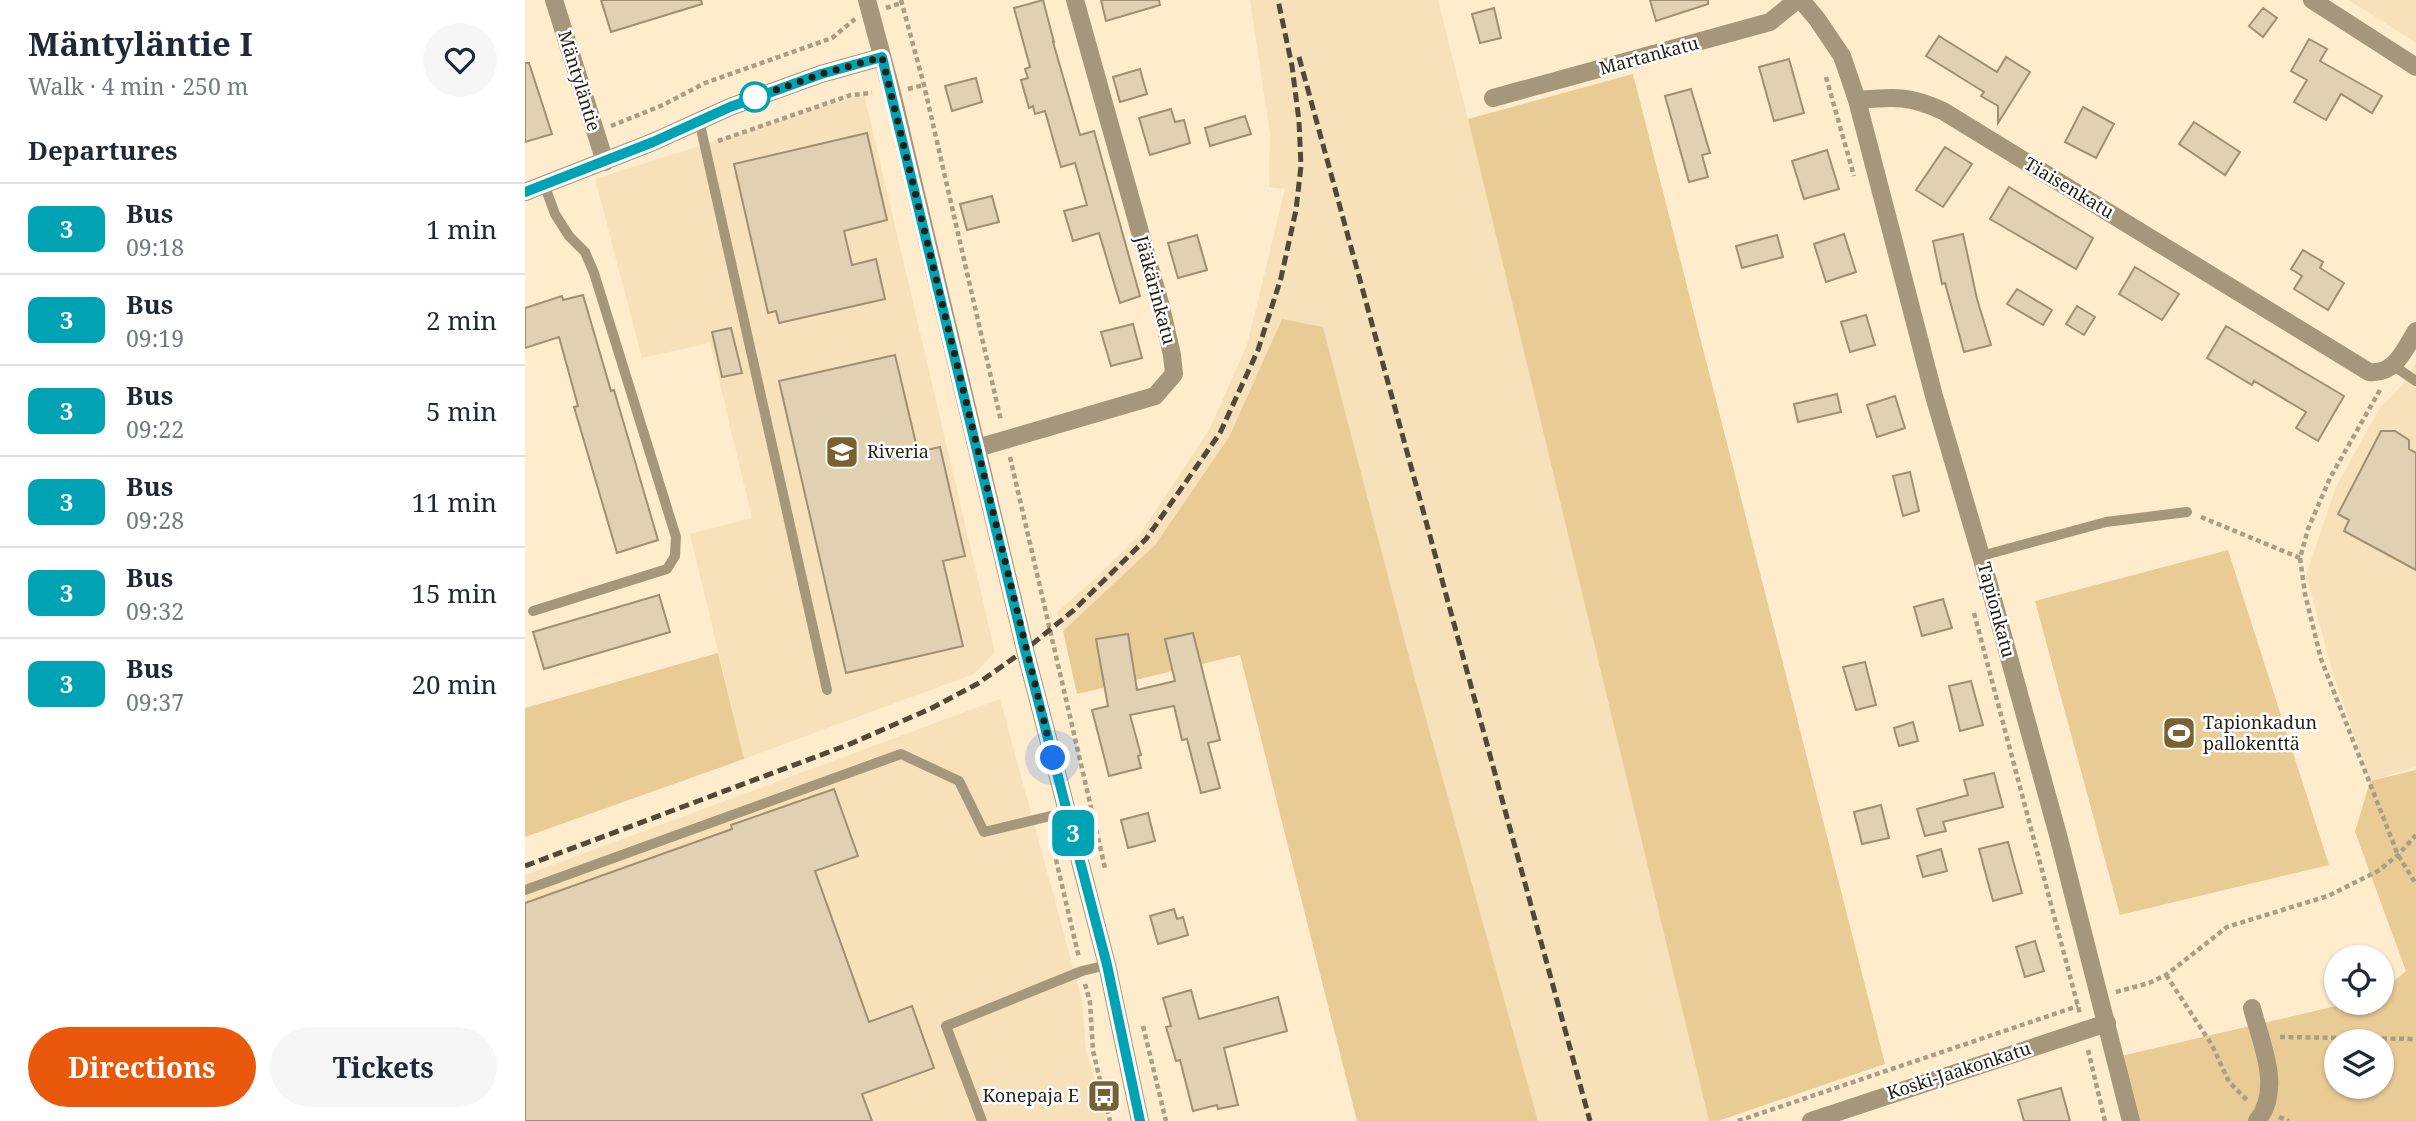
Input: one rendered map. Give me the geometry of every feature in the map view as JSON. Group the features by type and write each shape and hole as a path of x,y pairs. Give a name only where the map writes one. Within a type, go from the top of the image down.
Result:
{"street":[{"name":"Mäntyläntie","path":"554,0 605,162"},
{"name":"Jääkärinkatu","path":"977,448 1155,396 1174,374 1161,307 1075,0"},
{"name":"Martankatu","path":"1493,98 1770,22 1799,0"},
{"path":"1799,0 1817,19 1842,56 1857,100"},
{"path":"2312,0 2416,66"},
{"path":"869,6 1107,965 1140,1121"},
{"path":"525,192 605,162 699,120 821,74 882,57"},
{"name":"Tiaisenkatu","path":"1857,100 1896,97 1920,100 1943,111 2369,372 2385,371 2394,366"},
{"name":"Tapionkatu","path":"1857,100 1934,396 2058,835 2131,1121"},
{"path":"2394,366 2416,331"},
{"path":"2252,1008 2270,1087 2261,1116"},
{"name":"Koski-Jaakonkatu","path":"1811,1121 2107,1023"}],"lane":[{"path":"699,120 827,690"},
{"path":"533,611 667,569 675,556 676,537 594,273 585,252 569,236 555,214 544,184"},
{"path":"2394,366 2416,381"},
{"path":"1981,556 2106,522 2187,512"},
{"path":"525,890 901,754 959,781 984,832 1067,812"},
{"path":"982,1121 946,1026 1082,971 1107,965"}],"path":[{"path":"596,134 705,83 831,38 869,6 902,2 924,85 1108,881"},
{"path":"1824,72 1857,189"},
{"path":"2381,390 2330,478 2308,529 2300,558 2305,594 2321,659 2398,855 2416,884"},
{"path":"2187,512 2300,558"},
{"path":"1972,608 2078,1006 2105,1121"},
{"path":"1738,1121 2149,983 2166,975 2227,927 2328,896 2378,871 2398,855 2416,835"},
{"path":"2166,975 2212,1045 2229,1082 2261,1116 2289,1121"},
{"path":"1141,1020 1166,1121"},
{"path":"2260,1037 2416,1039"}],"shaded area":[{"path":"1250,0 1438,0 1709,1121 1538,1121 1412,668 1323,327 1282,319 1229,437 1155,545 1063,631 1057,612 1141,533 1210,428 1247,345 1285,189 1269,187 1270,134"},
{"path":"2349,0 2416,0 2416,43"},
{"path":"1633,74 1885,1064 1718,1121 1709,1121 1468,119"},
{"name":"Riveria","path":"864,94 995,652 974,674 744,759 690,534 752,518 710,343 642,358 595,179"},
{"path":"1282,319 1323,327 1412,668 1538,1121 1357,1121 1240,655 1077,694 1063,631 1155,545 1229,437"},
{"path":"2416,362 2416,767 2370,781 2333,673 2306,575 2336,487 2379,409 2405,382"},
{"name":"Tapionkadun pallokenttä","path":"2228,550 2329,865 2120,915 2035,601"},
{"path":"718,653 744,759 525,837 525,708"},
{"path":"1000,699 1082,1000 1086,1050 1107,1121 525,1121 525,875"},
{"path":"2416,770 2416,1121 2136,1121 2121,1056 2324,1009 2324,1015 2394,1015 2394,981 2406,971 2355,832 2370,781"}],"building":[{"path":"601,0 701,0 702,4 611,32"},
{"path":"1043,0 1080,135 1094,131 1140,296 1120,303 1099,233 1073,241 1064,211 1087,205 1075,163 1061,167 1045,111 1035,114 1033,106 1029,108 1021,80 1028,78 1025,69 1030,67 1014,8"},
{"path":"1101,0 1159,0 1160,5 1106,21"},
{"path":"1650,0 1708,0 1708,4 1656,21"},
{"path":"1494,8 1501,38 1480,43 1472,14"},
{"path":"2263,8 2277,18 2263,37 2249,26"},
{"path":"1939,36 1997,72 2006,57 2030,72 1998,123 1998,106 1981,96 1984,92 1926,56"},
{"path":"2309,39 2327,49 2320,61 2382,96 2372,113 2341,94 2326,120 2294,102 2307,80 2291,71"},
{"path":"1789,59 1804,113 1774,121 1759,67"},
{"path":"525,63 529,63 552,134 525,142"},
{"path":"1140,69 1147,94 1120,102 1113,77"},
{"path":"976,78 982,102 952,111 945,86"},
{"path":"1691,89 1710,153 1702,155 1708,177 1689,182 1665,96"},
{"path":"2083,107 2114,124 2096,158 2065,142"},
{"path":"1171,109 1175,122 1184,120 1190,143 1150,155 1139,118"},
{"path":"1245,116 1251,134 1210,146 1205,128"},
{"path":"2194,122 2240,152 2225,175 2179,144"},
{"path":"867,133 887,220 844,231 852,265 876,259 885,299 779,323 776,311 768,313 734,164"},
{"path":"1945,147 1972,164 1943,207 1916,190"},
{"path":"1827,150 1839,189 1804,199 1792,161"},
{"path":"2009,187 2093,238 2076,269 1990,219"},
{"path":"992,196 999,222 967,230 960,204"},
{"path":"1844,234 1856,272 1826,282 1814,244"},
{"path":"1963,234 1977,299 1991,345 1964,352 1945,283 1942,284 1933,241"},
{"path":"1197,235 1207,270 1178,278 1168,243"},
{"path":"1777,235 1783,257 1742,268 1736,246"},
{"path":"2303,250 2323,262 2320,268 2344,283 2328,310 2294,289 2302,276 2291,269"},
{"path":"2135,267 2179,294 2162,320 2119,294"},
{"path":"2017,289 2052,310 2043,325 2007,304"},
{"path":"583,295 658,540 617,553 574,407 578,406 559,337 525,348 525,308 562,296 563,300"},
{"path":"2077,306 2095,317 2084,335 2066,324"},
{"path":"1866,315 1875,345 1850,352 1841,322"},
{"path":"1133,324 1142,358 1111,366 1101,332"},
{"path":"2226,326 2344,396 2318,441 2296,428 2306,412 2254,381 2252,385 2207,358"},
{"path":"731,328 742,373 722,377 712,332"},
{"path":"895,355 918,452 940,447 965,556 943,561 963,646 846,673 779,381"},
{"path":"1837,394 1841,412 1798,422 1794,404"},
{"path":"1895,396 1905,428 1877,437 1867,405"},
{"path":"2381,431 2395,431 2409,440 2409,449 2416,453 2416,570 2344,531 2349,520 2338,514"},
{"path":"1910,472 1919,511 1903,516 1893,476"},
{"path":"659,595 670,632 544,669 533,632"},
{"path":"1943,599 1952,628 1922,636 1914,607"},
{"path":"1193,633 1220,740 1208,743 1220,788 1201,793 1187,739 1182,740 1174,706 1130,715 1141,755 1138,756 1141,768 1109,776 1092,710 1108,706 1096,639 1128,634 1137,690 1175,681 1165,639"},
{"path":"1865,662 1876,705 1856,710 1843,667"},
{"path":"1971,681 1983,725 1960,731 1949,686"},
{"path":"1913,722 1918,741 1899,746 1894,728"},
{"path":"1994,773 2003,807 1943,822 1946,831 1925,836 1917,809 1968,795 1964,780"},
{"path":"834,789 858,856 815,871 869,1022 912,1006 934,1068 862,1094 872,1121 525,1121 525,903 732,829 731,825"},
{"path":"1881,805 1889,838 1862,844 1854,812"},
{"path":"1148,813 1155,841 1128,848 1121,820"},
{"path":"2008,842 2022,893 1993,901 1979,849"},
{"path":"1941,849 1947,871 1923,877 1917,856"},
{"path":"1174,909 1177,919 1183,917 1188,935 1158,944 1150,916"},
{"path":"2035,941 2044,971 2025,977 2016,947"},
{"path":"1191,990 1199,1019 1278,997 1287,1031 1224,1048 1238,1105 1218,1109 1217,1105 1193,1111 1180,1060 1176,1061 1166,1027 1171,1026 1163,998"},
{"path":"2061,1088 2070,1121 2024,1121 2018,1100"}],"railway":[{"path":"525,866 850,744 930,709 977,684 1025,650 1074,610 1146,539 1220,433 1258,350 1281,278 1296,210 1301,166 1292,66 1278,0"},
{"path":"1299,57 1590,1121"}],"bus line":[{"name":"3","path":"525,192 653,142 730,107 821,74 882,57 1025,650 1107,965 1140,1121"}],"place":[{"name":"Riveria","path":"842,452"},
{"name":"Tapionkadun pallokenttä","path":"2179,733"},
{"name":"Konepaja E","path":"1104,1096"}],"route":[{"path":"755,97 748,100 821,74 882,57 1053,758"}]}
